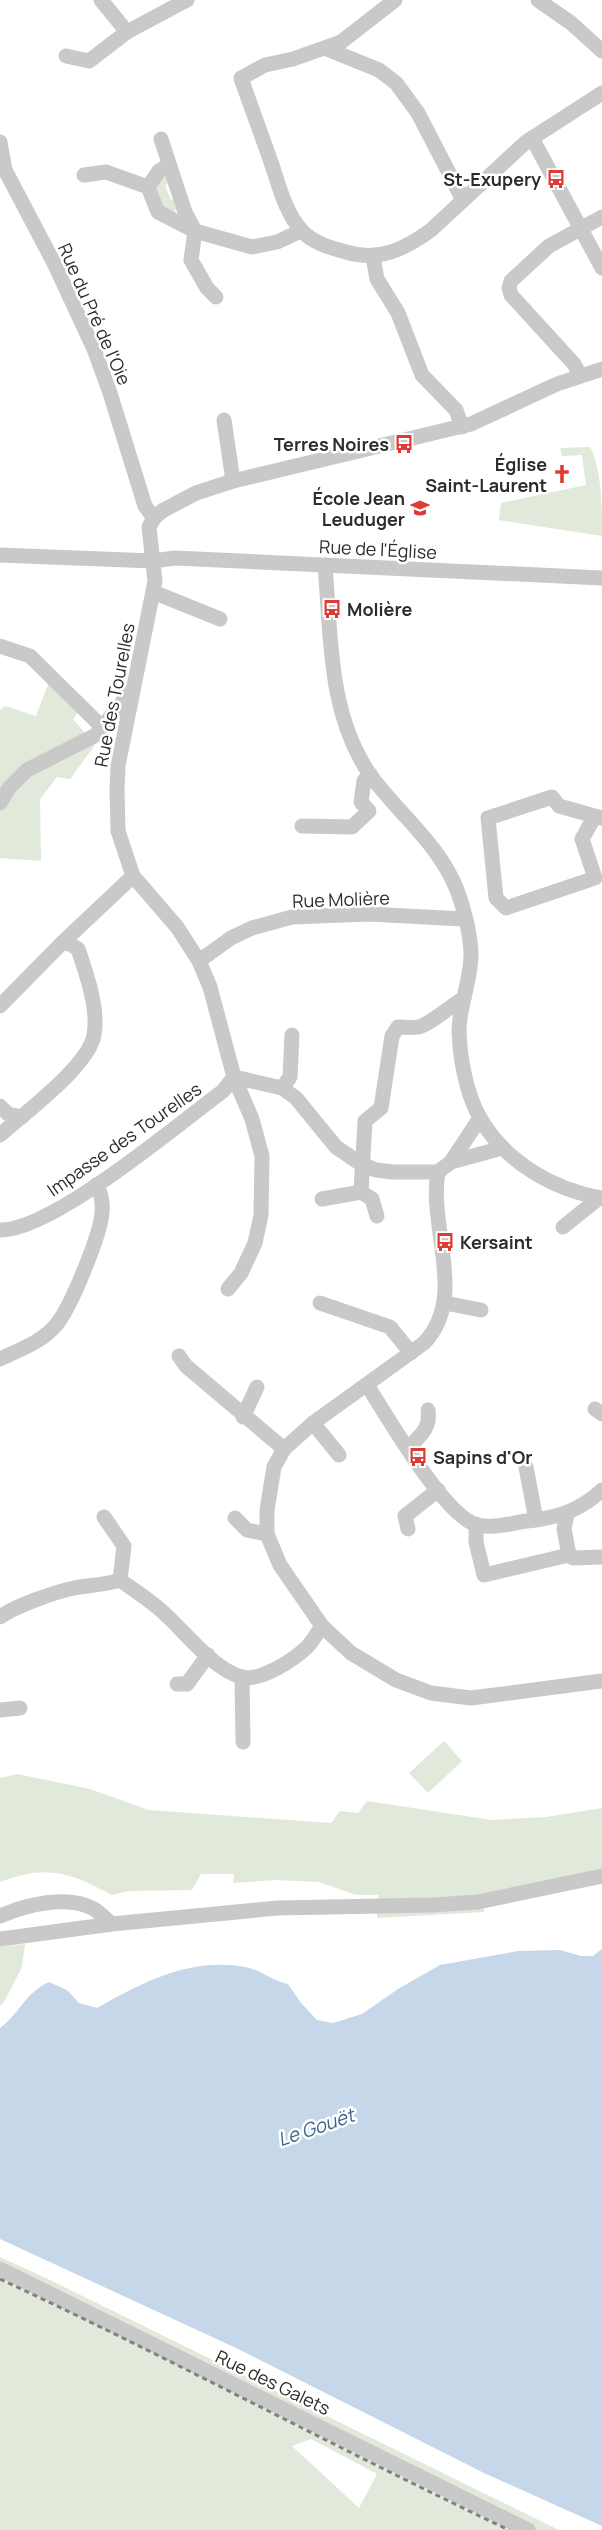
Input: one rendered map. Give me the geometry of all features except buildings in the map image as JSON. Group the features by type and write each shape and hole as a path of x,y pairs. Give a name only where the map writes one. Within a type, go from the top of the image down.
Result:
{"street":[{"path":"101,0 127,32"},
{"path":"66,56 89,61 127,32 187,0"},
{"path":"396,0 341,42 327,49 265,65 241,78 284,200 301,231 331,248 358,256 373,257 390,253 415,242 431,230 532,138 602,93"},
{"path":"538,0 571,23 602,51"},
{"path":"327,49 379,70 396,83 418,113 463,200"},
{"path":"532,138 602,268"},
{"path":"161,139 186,212 195,231 191,260 207,288 216,298"},
{"name":"Rue du Pré de l'Oie","path":"0,142 5,170 55,265 94,349 144,506 154,518"},
{"path":"148,187 159,170 169,165"},
{"path":"84,175 106,172 148,187 158,212 195,231 252,247 277,242 301,231"},
{"path":"580,375 574,364 511,295 509,288 511,281 549,246 602,217"},
{"path":"373,257 377,279 398,313 422,375 456,410 466,425"},
{"path":"153,561 149,527 154,518 196,492 233,481 466,425 580,375 602,369"},
{"path":"224,420 233,481"},
{"name":"Rue de l'Église","path":"0,555 153,561 176,558 602,578"},
{"name":"Rue des Tourelles","path":"153,561 155,581 118,766 118,831 133,876 177,927 199,961 210,987 234,1077 252,1119 262,1156 261,1215 255,1242 241,1273 228,1289"},
{"path":"325,565 336,686 343,720 357,753 370,774 438,855 457,891 471,953 459,1028 461,1056 467,1085 480,1118 501,1146 525,1168 569,1191 600,1198"},
{"path":"153,592 220,620"},
{"path":"0,646 30,656 102,727"},
{"path":"0,803 9,788 27,770 96,735 134,687"},
{"path":"302,826 352,827 369,811 361,802 364,781 370,774"},
{"path":"552,797 559,806 599,817 582,839 595,878 506,908 496,898 488,818 552,797"},
{"path":"0,1006 62,943 133,876"},
{"name":"Rue Molière","path":"199,961 231,938 252,928 292,918 368,914 464,919"},
{"path":"0,1135 22,1117 84,1056 94,1036 92,1000 78,949 80,935 88,918"},
{"path":"62,943 70,944 78,949"},
{"path":"360,1192 365,1121 381,1108 395,1031 428,1023 445,1009 464,998"},
{"path":"282,1088 290,1077 292,1035"},
{"path":"234,1077 282,1088 296,1098 336,1147 361,1164 376,1170 438,1172 451,1162 480,1118"},
{"name":"Impasse des Tourelles","path":"0,1230 11,1230 25,1226 68,1204 223,1092 234,1077"},
{"path":"0,1107 8,1114 22,1117"},
{"path":"451,1162 495,1150 501,1146"},
{"path":"438,1172 435,1189 446,1285 445,1303 434,1333 367,1386 313,1423 284,1449 274,1467 269,1488 267,1534 280,1565 322,1626 351,1653 396,1680 431,1693 471,1698 602,1681"},
{"path":"0,1359 44,1336 65,1313 100,1229 102,1211 100,1190 96,1185"},
{"path":"322,1199 360,1192 372,1199 377,1216"},
{"path":"563,1227 600,1198"},
{"path":"320,1303 390,1327 410,1353"},
{"path":"445,1303 481,1310"},
{"path":"179,1356 186,1366 243,1417 284,1449"},
{"path":"367,1386 408,1448 450,1506 476,1524 492,1526 567,1514 591,1500 602,1490"},
{"path":"243,1417 257,1387"},
{"path":"408,1448 424,1432 430,1421 428,1410"},
{"path":"313,1423 339,1455"},
{"path":"526,1467 536,1520"},
{"path":"408,1529 405,1516 438,1490"},
{"path":"567,1514 564,1528 569,1555"},
{"path":"104,1517 124,1546 120,1580"},
{"path":"234,1518 247,1530 267,1534"},
{"path":"476,1524 476,1542 484,1575 569,1555 573,1558 602,1557"},
{"path":"120,1580 165,1613 222,1667 242,1677 261,1676 289,1660 307,1647 322,1626"},
{"path":"0,1617 11,1609 73,1588 104,1585 120,1580"},
{"path":"177,1684 187,1684 208,1655"},
{"path":"242,1677 243,1742"},
{"path":"0,1710 20,1708"},
{"path":"0,1939 112,1924 278,1908 433,1905 478,1902 600,1876"},
{"path":"0,1916 19,1908 46,1903 67,1903 93,1909 112,1924"},
{"name":"Rue des Galets","path":"0,2269 528,2530"}],"green space":[{"path":"166,174 173,182 165,185 171,200 178,197 178,209 172,212 165,209 155,184"},
{"path":"590,447 599,477 602,536 499,520 501,503 586,485 582,455 562,456 560,448"},
{"path":"49,682 78,711 73,719 95,745 70,779 57,777 40,799 41,861 0,858 0,710 5,706 36,716"},
{"path":"444,1741 462,1761 428,1793 409,1773"},
{"path":"17,1774 90,1789 149,1810 331,1823 340,1811 358,1813 367,1801 492,1820 546,1817 602,1808 602,1869 485,1896 484,1912 377,1918 378,1895 356,1895 319,1882 276,1880 233,1883 234,1874 201,1874 192,1890 129,1891 112,1895 83,1881 58,1873 31,1873 0,1882 0,1778"},
{"path":"25,1944 22,1967 4,2002 0,2006 0,1947"},
{"path":"0,2257 559,2530 0,2530","holes":["311,2439 377,2474 359,2508 292,2446"]}],"water":[{"name":"Le Gouët","path":"602,1949 602,2526 484,2473 236,2348 0,2239 0,2028 34,1991 49,1982 67,1990 79,2003 97,2008 150,1981 186,1969 225,1965 245,1967 288,1984 301,2003 317,2020 333,2023 362,2014 398,1989 440,1965 518,1951 560,1950 581,1956 593,1956"}],"railway":[{"path":"0,2279 509,2530"}],"place":[{"name":"St-Exupery","path":"556,179"},
{"name":"Terres Noires","path":"404,444"},
{"name":"Église Saint-Laurent","path":"562,474"},
{"name":"École Jean Leuduger","path":"420,508"},
{"name":"Molière","path":"332,609"},
{"name":"Kersaint","path":"445,1242"},
{"name":"Sapins d'Or","path":"418,1457"}]}
